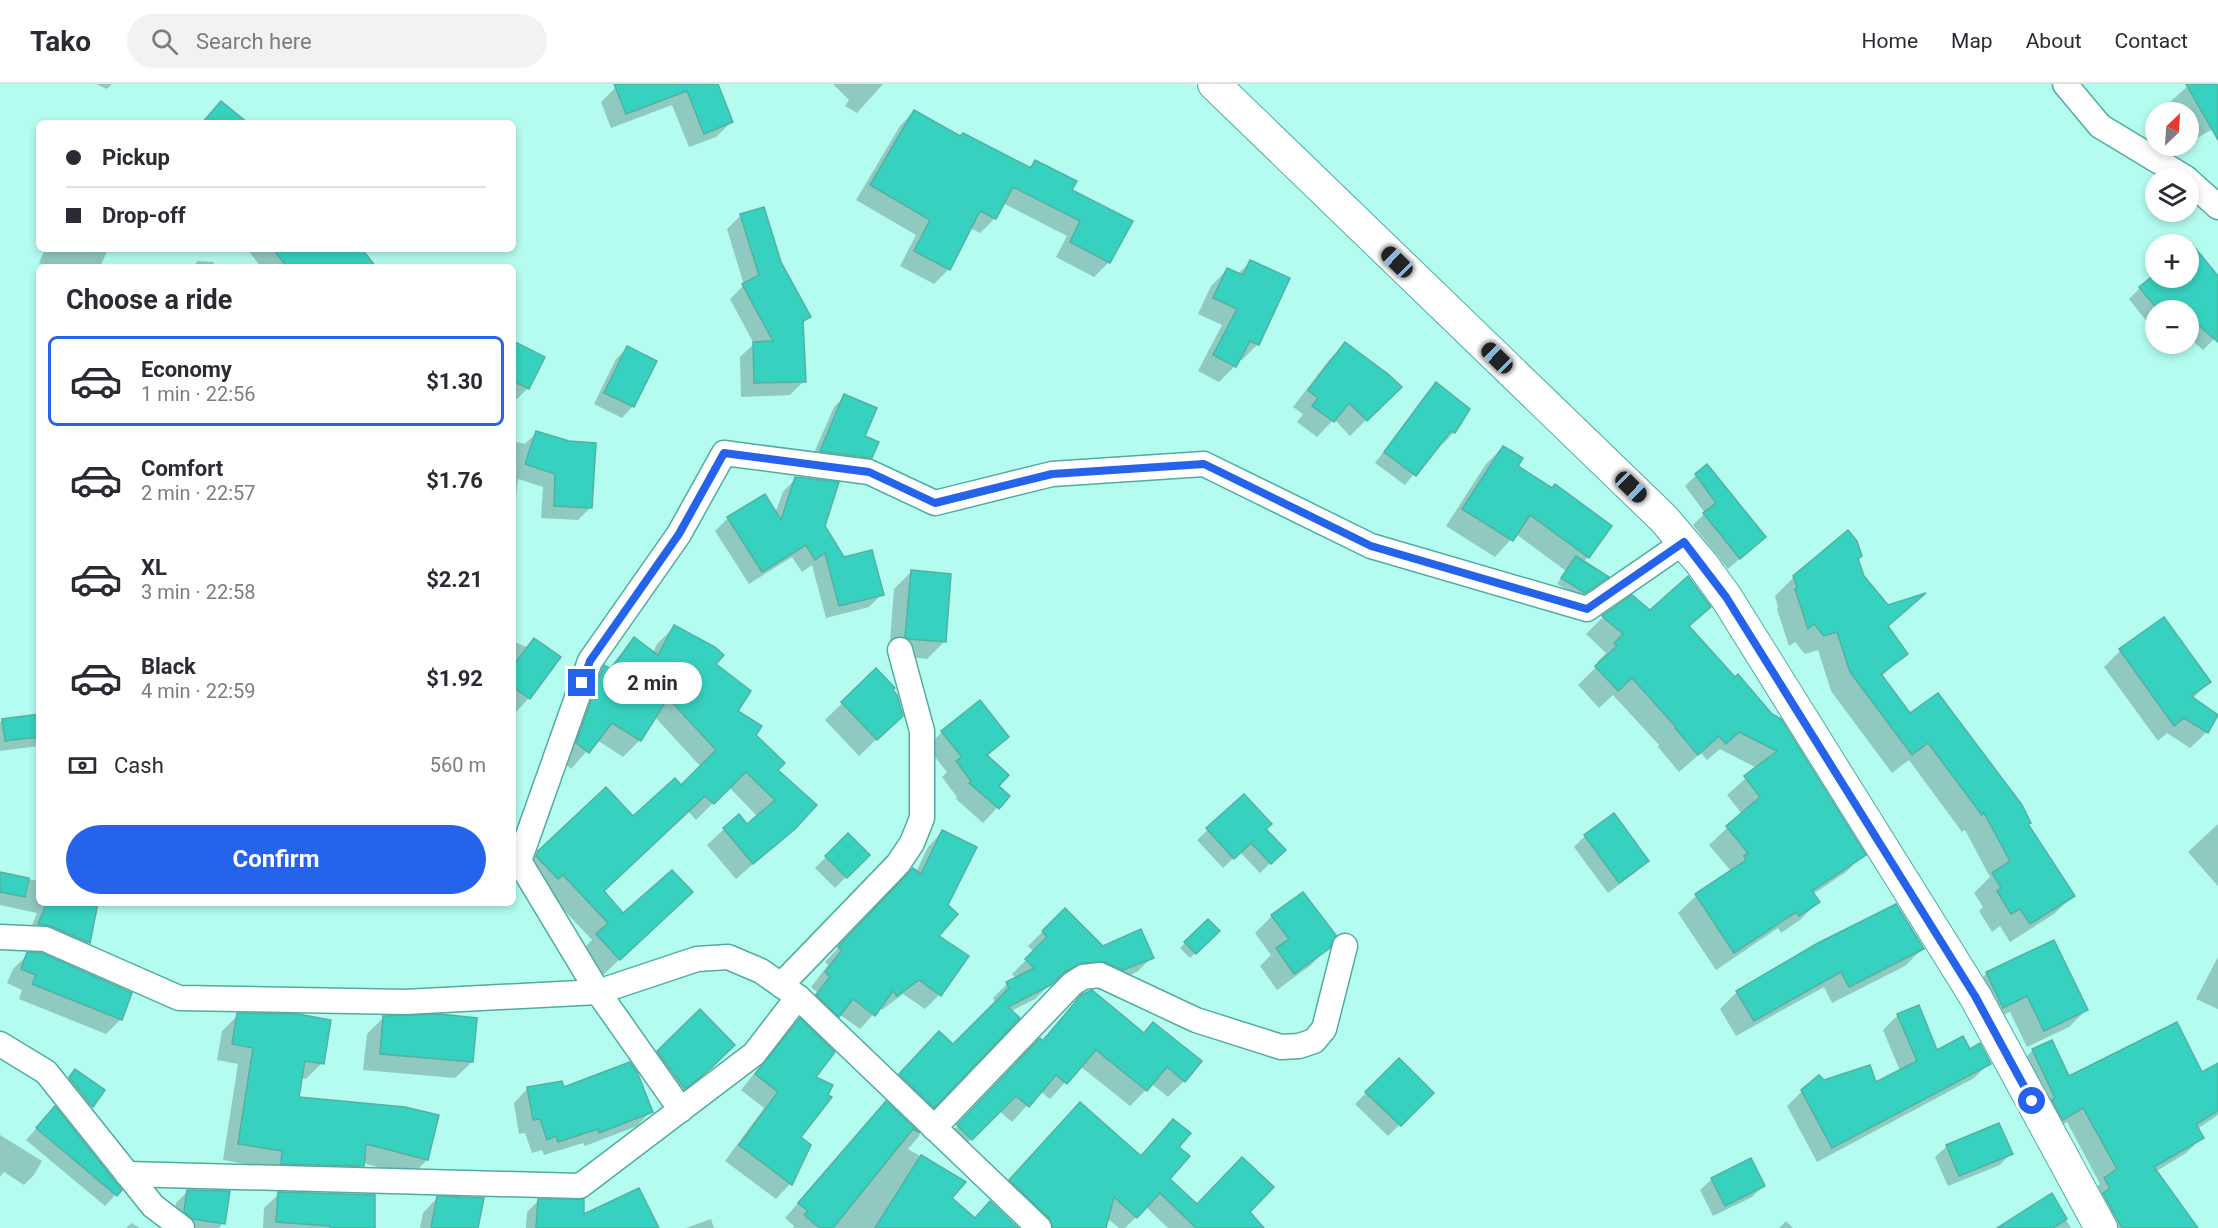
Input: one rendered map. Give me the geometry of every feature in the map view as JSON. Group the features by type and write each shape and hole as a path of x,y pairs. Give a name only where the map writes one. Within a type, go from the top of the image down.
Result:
{"main road":[{"path":"1214,84 1656,511 1684,542 1726,597 1975,996 2101,1228"}],"street":[{"path":"2065,84 2100,126 2169,168"},
{"path":"2199,190 2218,207"},
{"path":"681,1110 598,992 519,861 590,661 679,534 724,453 869,472 935,503 1052,474 1204,464 1371,546 1587,609 1684,542"},
{"path":"127,1174 580,1186 754,1054 789,991 898,864 912,843 922,818 922,731 900,650"},
{"path":"0,937 45,939 179,998 405,1002 598,992 698,958 728,957 761,971 789,991 1039,1228"},
{"path":"934,1128 1072,984 1083,977 1100,975 1196,1020 1281,1047 1299,1046 1314,1041 1324,1029 1345,946"},
{"path":"0,1044 46,1072 153,1206 182,1228"}],"building":[{"path":"614,84 718,84 733,122 704,134 687,91 626,114"},
{"path":"2186,84 2218,84 2218,140 2199,107 2199,102 2196,102"},
{"path":"221,101 244,120 205,120"},
{"path":"914,110 960,136 963,133 1031,168 1035,160 1077,181 1072,190 1133,221 1110,263 1070,242 1080,221 1013,187 996,219 980,211 950,270 914,251 930,220 870,185"},
{"path":"764,207 781,262 811,317 803,321 806,382 754,383 753,342 773,341 742,284 759,275 740,214"},
{"path":"275,252 364,252 374,264 285,264"},
{"path":"2199,253 2218,276 2218,342 2199,326 2199,300 2150,300 2139,287 2145,282 2145,288 2199,288"},
{"path":"1250,260 1290,278 1259,345 1250,341 1236,367 1213,355 1237,309 1213,298 1227,268 1243,275"},
{"path":"516,342 545,357 529,389 516,382"},
{"path":"1345,342 1402,387 1367,421 1349,403 1334,422 1312,406 1318,398 1308,390"},
{"path":"627,346 657,361 634,407 604,393"},
{"path":"1436,382 1470,409 1455,433 1451,431 1416,476 1384,452"},
{"path":"844,394 877,408 865,436 879,442 872,458 820,451"},
{"path":"536,431 569,441 596,443 592,508 554,506 555,474 525,464"},
{"path":"1503,446 1523,458 1518,466 1552,488 1555,484 1612,526 1589,558 1530,515 1513,541 1462,509"},
{"path":"1707,464 1766,537 1740,559 1703,513 1716,503 1695,474"},
{"path":"795,477 839,482 825,526 844,557 872,550 884,595 839,606 825,553 815,560 806,545 762,572 727,517 765,494 781,520"},
{"path":"1848,530 1857,541 1862,556 1858,559 1864,576 1888,605 1926,593 1888,626 1908,654 1881,674 1910,713 1938,693 2022,805 2031,823 2028,824 2075,896 2030,924 2020,909 2011,914 1997,891 2001,888 1992,873 2010,861 1984,813 1982,815 1928,743 1912,755 1850,672 1837,632 1824,636 1814,624 1808,629 1793,576"},
{"path":"1576,556 1609,577 1585,593 1561,578"},
{"path":"911,570 951,574 946,642 905,637"},
{"path":"1688,576 1711,607 1689,626 1735,677 1738,674 1772,714 1781,719 1866,855 1812,891 1820,902 1799,916 1796,912 1734,953 1695,894 1746,860 1744,856 1748,853 1726,826 1760,797 1744,776 1777,751 1739,732 1726,744 1719,736 1698,755 1632,678 1618,691 1595,666 1617,646 1614,643 1623,634 1602,616 1632,595 1650,610"},
{"path":"2164,617 2211,682 2191,696 2218,715 2208,733 2184,718 2174,726 2119,649"},
{"path":"674,625 715,647 724,655 716,664 751,691 738,711 762,726 756,735 785,763 778,770 817,805 795,829 753,864 723,828 739,814 747,824 775,800 746,772 714,804 705,796 604,891 623,913 672,870 693,892 620,960 596,934 608,923 563,875 558,879 536,856 538,851 606,787 633,816 675,778 681,785 716,750 668,698 641,741 612,723 589,753 576,743 604,665 611,669 634,637 658,655"},
{"path":"534,638 561,657 530,699 516,689 516,662"},
{"path":"876,668 895,688 893,690 897,695 903,716 877,740 841,702"},
{"path":"980,700 1009,737 987,755 1009,775 999,786 1010,796 999,809 969,783 971,781 956,761 962,757 941,731"},
{"path":"36,714 36,737 5,741 2,719"},
{"path":"1244,794 1272,824 1266,829 1286,850 1271,864 1251,843 1234,859 1206,828"},
{"path":"1614,813 1649,861 1619,883 1584,835"},
{"path":"942,830 977,847 948,905 958,914 939,936 969,956 941,996 919,980 897,996 893,991 875,1016 853,999 839,1017 816,995 830,977 825,972 842,950 838,947 913,868 921,874"},
{"path":"848,833 870,855 847,878 825,856"},
{"path":"0,872 29,878 25,897 0,892"},
{"path":"1303,892 1336,935 1330,948 1294,974 1276,948 1289,939 1271,915"},
{"path":"1896,904 1924,949 1849,987 1841,972 1754,1021 1736,991 1818,943"},
{"path":"46,906 97,906 90,943 51,926 38,924"},
{"path":"1065,908 1103,946 1141,929 1154,958 1123,970 1105,962 1081,963 1064,972 1051,985 1008,1007 1020,1018 934,1108 899,1074 939,1031 953,1044 1009,988 1006,982 1034,968 1025,959 1047,937 1042,931"},
{"path":"1208,919 1220,931 1196,954 1184,942"},
{"path":"2054,940 2088,1010 2044,1031 2027,996 2003,1008 1986,972"},
{"path":"27,952 42,953 132,993 122,1020 32,984 36,975 21,969"},
{"path":"1092,990 1144,1033 1153,1022 1202,1061 1185,1082 1167,1067 1147,1091 1096,1050 1067,1084 1056,1075 1029,1107 1016,1096 972,1140 957,1125 1040,1038 1043,1041 1081,995"},
{"path":"1919,1005 1937,1050 1963,1036 1970,1049 1980,1043 1991,1064 1832,1148 1801,1090 1819,1075 1824,1080 1870,1065 1876,1082 1917,1061 1897,1014"},
{"path":"700,1009 735,1045 685,1089 657,1051"},
{"path":"237,1013 298,1014 331,1020 324,1064 305,1061 299,1097 405,1107 439,1115 428,1160 366,1144 364,1166 281,1164 282,1151 238,1144 253,1048 232,1044"},
{"path":"440,1014 477,1018 473,1062 380,1054 383,1016"},
{"path":"800,1018 835,1052 816,1077 833,1085 828,1095 832,1097 801,1137 811,1145 792,1185 739,1145 778,1092 755,1074"},
{"path":"2177,1022 2202,1072 2218,1063 2218,1111 2196,1124 2204,1138 2154,1167 2198,1228 2122,1228 2103,1193 2110,1188 2104,1178 2117,1169 2083,1108 2063,1120 2052,1100 2055,1098 2032,1049 2052,1040 2069,1076"},
{"path":"1399,1058 1434,1093 1401,1126 1365,1092"},
{"path":"630,1062 638,1074 653,1112 599,1133 598,1129 558,1142 556,1136 547,1140 540,1119 533,1120 527,1087 562,1081 564,1087"},
{"path":"75,1069 105,1090 93,1107 69,1077"},
{"path":"886,1101 920,1133 913,1129 833,1228 820,1228 804,1215 808,1211 798,1203"},
{"path":"1080,1102 1141,1156 1173,1119 1191,1133 1179,1147 1190,1156 1170,1179 1197,1204 1242,1157 1274,1187 1250,1212 1264,1228 1196,1228 1160,1193 1137,1218 1114,1197 1106,1228 1053,1228 1049,1218 1009,1180"},
{"path":"55,1106 122,1190 117,1196 36,1128"},
{"path":"1999,1123 2013,1154 1959,1176 1946,1145"},
{"path":"921,1155 966,1182 952,1198 975,1218 990,1201 1018,1228 875,1228"},
{"path":"1751,1158 1765,1186 1725,1206 1711,1178"},
{"path":"639,1188 659,1228 536,1228 538,1199 584,1199 584,1214"},
{"path":"187,1190 230,1191 225,1224 192,1219 184,1211"},
{"path":"278,1192 375,1195 375,1228 330,1228 330,1226 276,1222"},
{"path":"2052,1193 2067,1219 2053,1228 1997,1228"},
{"path":"437,1196 484,1198 478,1228 431,1228"}],"route":[{"path":"582,683 590,661 679,534 724,453 869,472 935,503 1052,474 1204,464 1371,546 1587,609 1684,542 1726,597 1975,996 2032,1101"}]}
